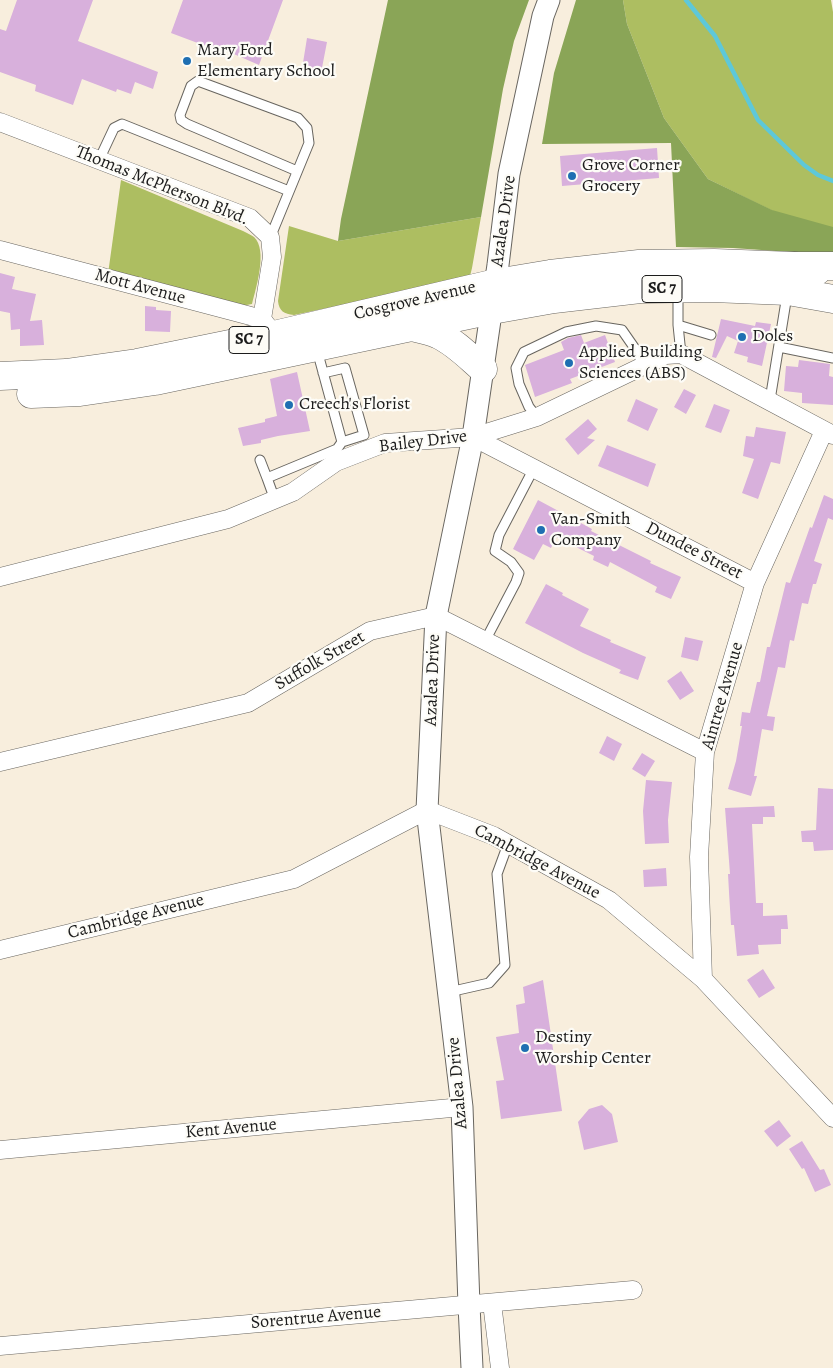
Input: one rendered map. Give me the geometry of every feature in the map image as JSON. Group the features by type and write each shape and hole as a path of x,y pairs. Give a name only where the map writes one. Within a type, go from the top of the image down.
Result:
{"main road":[{"name":"Cosgrove Avenue","path":"0,376 66,373 128,364 268,327 496,282 639,264 714,263 791,278 833,299"},
{"path":"791,278 833,266"},
{"name":"Cosgrove Avenue","path":"0,395 80,392 320,360 412,327 492,310 582,295 833,274"},
{"path":"412,327 438,334 456,344 483,369"}],"street":[{"name":"Azalea Drive","path":"472,1368 468,1305 462,1107 427,810 436,616 473,437 496,282 509,174 543,16 549,0"},
{"name":"Thomas McPherson Blvd.","path":"0,122 250,218 270,238"},
{"path":"268,327 272,257 270,238"},
{"name":"Mott Avenue","path":"0,250 268,327"},
{"path":"681,354 829,433"},
{"name":"Bailey Drive","path":"0,577 228,519 293,492 368,441 385,443 473,437 537,417 666,355 681,354"},
{"name":"Aintree Avenue","path":"703,979 699,857 706,752 755,583 829,433"},
{"name":"Dundee Street","path":"473,437 755,583"},
{"path":"436,616 706,752"},
{"name":"Suffolk Street","path":"0,762 248,703 370,631 436,616"},
{"name":"Cambridge Avenue","path":"0,950 294,879 427,810 494,836 609,900 703,979 833,1118"},
{"name":"Kent Avenue","path":"0,1150 462,1107"},
{"name":"Sorentrue Avenue","path":"0,1346 633,1290"},
{"path":"492,1303 500,1368"}],"lane":[{"path":"270,238 309,144 307,128 298,118 198,81 191,86 180,115 181,120 297,171"},
{"path":"99,160 114,128 122,124 289,191"},
{"path":"770,400 791,278"},
{"path":"678,288 678,325 681,354"},
{"path":"678,325 711,335"},
{"path":"537,417 529,407 519,384 516,368 524,352 566,332 596,326 622,330 638,353 643,366"},
{"path":"779,347 833,358"},
{"path":"320,360 345,368 368,441 342,442"},
{"path":"267,478 337,450 342,442 320,360"},
{"path":"260,460 275,500"},
{"path":"485,640 519,573 511,562 495,551 499,535 534,468"},
{"path":"448,992 490,983 505,965 497,874 508,844"}],"green space":[{"path":"388,0 529,0 514,41 503,89 481,217 338,241 341,219"},
{"path":"576,0 623,0 627,24 664,118 708,179 772,210 833,227 833,255 733,248 676,247 671,143 542,144 554,73"},
{"path":"623,0 831,0 833,12 833,228 775,212 708,179 664,118 627,24"},
{"path":"121,180 254,237 258,243 261,260 252,304 241,306 108,274"},
{"path":"481,217 470,276 465,279 294,315 287,314 281,310 278,301 289,226 338,241"}],"building":[{"name":"Mary Ford Elementary School","path":"17,0 93,0 78,41 158,72 153,89 135,82 131,94 117,89 116,92 82,79 73,105 35,91 36,85 0,72 0,29 6,31"},
{"path":"183,0 283,0 259,65 220,48 219,51 171,33"},
{"path":"307,38 327,42 321,73 302,69"},
{"path":"657,148 659,178 562,186 560,156"},
{"path":"0,273 15,277 12,289 36,294 30,321 42,320 44,345 20,346 20,329 11,330 10,313 0,311"},
{"path":"145,306 156,307 156,310 171,311 170,332 145,331"},
{"name":"Doles","path":"721,319 755,326 756,322 771,324 762,366 747,362 748,357 734,353 738,341 727,336 716,358 712,357"},
{"name":"Applied Building Sciences (ABS)","path":"581,335 584,343 605,335 615,362 570,379 572,383 535,397 525,365 564,350 561,342"},
{"path":"799,360 830,364 829,376 833,377 833,405 802,403 802,393 784,391 786,366 798,367"},
{"name":"Creech's Florist","path":"297,372 310,431 278,436 261,440 261,443 243,446 238,428 265,422 265,419 277,416 270,379"},
{"path":"684,389 696,395 686,414 674,407"},
{"path":"636,399 658,409 648,431 627,421"},
{"path":"714,404 730,410 721,433 705,427"},
{"path":"588,419 597,429 587,438 595,440 578,455 565,439"},
{"path":"756,427 786,432 780,464 771,462 758,499 742,493 754,459 743,456 746,436 754,437"},
{"path":"607,445 656,464 648,487 598,466"},
{"path":"824,495 833,499 833,520 828,518 814,561 822,564 816,584 813,584 808,604 802,603 794,641 790,640 785,668 778,667 767,716 775,717 773,731 762,729 754,776 757,776 751,796 728,789 736,761 742,726 740,726 742,712 750,713 757,682 760,682 767,647 770,647 786,582 790,583 810,527 812,528"},
{"path":"538,500 592,529 591,531 651,561 650,563 681,577 671,599 655,592 657,587 610,562 608,567 593,560 594,556 556,537 551,548 543,544 534,560 513,549"},
{"path":"546,584 589,609 580,626 611,640 610,642 646,657 638,680 619,673 621,670 525,623"},
{"path":"685,637 703,641 698,661 681,657"},
{"path":"681,671 694,691 680,700 667,681"},
{"path":"607,736 622,744 614,761 599,753"},
{"path":"642,753 655,761 645,777 632,769"},
{"path":"646,780 672,782 668,820 669,843 645,844 643,811"},
{"path":"818,788 833,789 833,850 814,851 813,842 802,842 801,831 816,830"},
{"path":"774,806 775,817 763,817 763,824 752,824 756,903 763,903 763,916 787,915 788,929 781,929 781,944 758,945 759,954 737,956 734,925 731,925 728,874 730,874 725,808"},
{"path":"666,868 667,886 644,887 643,870"},
{"path":"763,969 775,988 759,998 747,980"},
{"name":"Destiny Worship Center","path":"543,980 562,1111 501,1119 496,1081 504,1080 496,1037 519,1033 516,1005 525,1003 523,987"},
{"path":"602,1105 612,1114 618,1142 584,1150 578,1122 589,1109"},
{"path":"779,1120 791,1136 777,1147 764,1131"},
{"path":"802,1141 820,1170 824,1169 831,1185 815,1192 804,1168 802,1169 789,1149"}],"waterway":[{"path":"686,0 715,36 758,120 804,165 818,175 833,181"}],"place":[{"name":"Mary Ford Elementary School","path":"187,61"},
{"name":"Grove Corner Grocery","path":"572,176"},
{"name":"Doles","path":"742,337"},
{"name":"Applied Building Sciences (ABS)","path":"569,363"},
{"name":"Creech's Florist","path":"289,405"},
{"name":"Van-Smith Company","path":"541,530"},
{"name":"Destiny Worship Center","path":"525,1048"}]}
